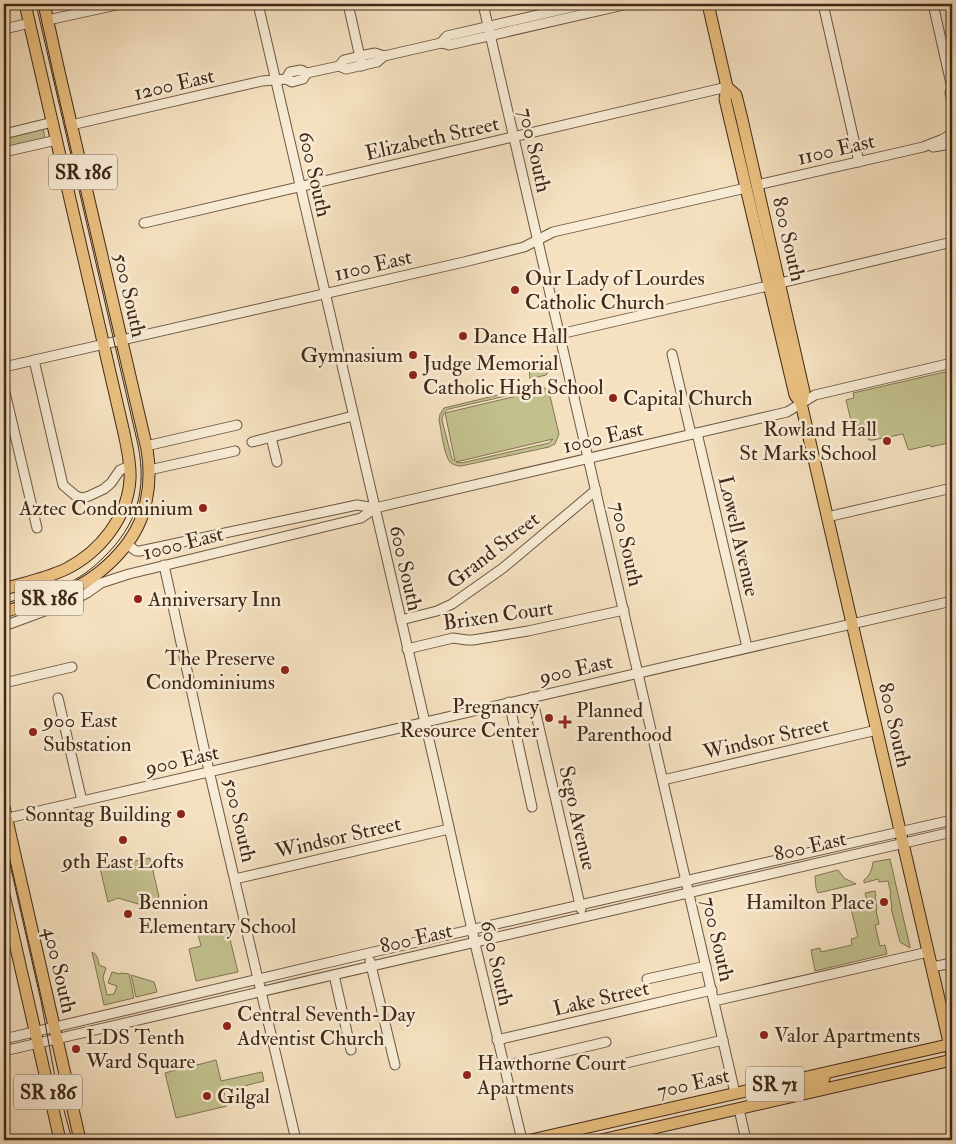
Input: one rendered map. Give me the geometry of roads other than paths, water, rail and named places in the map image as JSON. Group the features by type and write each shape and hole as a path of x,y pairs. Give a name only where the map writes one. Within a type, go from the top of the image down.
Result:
{"main road":[{"name":"500 South","path":"4,589 52,575 75,564 86,556 105,537 122,513 129,490 130,466 26,4"},
{"name":"500 South","path":"4,612 59,595 75,588 91,579 111,562 126,544 138,525 146,503 150,470 44,4"},
{"name":"800 South","path":"708,4 727,87 725,99 751,187 774,284 795,395 801,403 951,1048"},
{"name":"400 South","path":"5,815 80,1140"},
{"name":"400 South","path":"4,895 6,916 60,1140"},
{"name":"700 East","path":"531,1140 846,1068 951,1048"},
{"name":"700 East","path":"601,1140 637,1136 739,1109 952,1060"},
{"path":"739,1109 750,1098 819,1082 846,1068"},
{"path":"637,1136 663,1119 728,1104 735,1099 735,1093"}],"street":[{"path":"48,20 121,4"},
{"name":"600 South","path":"258,4 474,942 522,1140"},
{"path":"348,4 361,61"},
{"name":"700 South","path":"484,4 735,1093"},
{"name":"1200 East","path":"71,125 275,79 286,79 290,72 300,70 307,73 339,66 344,60 361,61 375,53 384,56 441,43 449,45 490,31 585,4"},
{"name":"1200 East","path":"490,31 628,4"},
{"path":"823,4 859,162"},
{"path":"933,4 952,87 950,93 952,102"},
{"path":"4,29 30,23"},
{"name":"Elizabeth Street","path":"144,222 727,87"},
{"path":"4,134 53,122"},
{"path":"952,133 952,140"},
{"name":"1100 East","path":"4,367 491,255 524,246 553,232 923,147 941,140 952,133"},
{"path":"4,152 57,140"},
{"name":"1100 East","path":"923,147 952,145"},
{"path":"560,334 952,242"},
{"name":"Lowell Avenue","path":"672,354 694,433 747,648"},
{"path":"34,360 64,485 76,496 82,498 89,496 104,490 122,468 130,466"},
{"name":"1000 East","path":"4,626 69,602 109,579 361,518 375,508 787,412 815,394 952,363"},
{"path":"4,388 37,528"},
{"path":"252,442 353,416"},
{"path":"146,446 237,425"},
{"path":"271,437 277,462"},
{"path":"150,470 235,451"},
{"path":"827,517 952,488"},
{"name":"Grand Street","path":"400,620 437,611 458,600 503,568 596,490"},
{"name":"1000 East","path":"126,544 132,549 140,551 357,504 375,508"},
{"name":"500 South","path":"164,565 209,771 296,1140"},
{"name":"900 East","path":"5,815 82,801 952,601"},
{"name":"Brixen Court","path":"407,649 453,638 473,640 528,631 624,610"},
{"path":"4,683 72,667"},
{"name":"Sego Avenue","path":"532,697 582,917"},
{"path":"58,698 82,801"},
{"path":"508,702 532,807"},
{"name":"Windsor Street","path":"663,780 877,730"},
{"name":"800 East","path":"4,1051 839,858 952,820"},
{"name":"Windsor Street","path":"234,879 449,829"},
{"name":"800 East","path":"4,1039 322,964 837,847 952,832"},
{"path":"837,847 839,858"},
{"path":"792,857 795,868"},
{"path":"745,868 748,879"},
{"path":"626,895 629,906"},
{"path":"532,917 534,928"},
{"path":"412,944 415,956"},
{"path":"714,1001 928,952"},
{"path":"369,954 395,1065"},
{"path":"932,967 952,963"},
{"path":"322,964 329,976 351,1050"},
{"path":"647,979 706,966"},
{"name":"Lake Street","path":"497,1040 712,990"},
{"path":"180,998 183,1010"},
{"path":"123,1011 126,1023"},
{"path":"618,1065 723,1040"},
{"path":"504,1066 606,1042"},
{"path":"739,1109 746,1140"}],"tram line":[{"path":"4,604 54,589 70,582 100,561 115,545 132,519 137,506 141,477 138,445 36,4"},
{"path":"4,838 41,1001 55,1077 72,1140"}],"place":[{"name":"Our Lady of Lourdes Catholic Church","path":"515,290"},
{"name":"Dance Hall","path":"463,336"},
{"name":"Gymnasium","path":"413,355"},
{"name":"Judge Memorial Catholic High School","path":"413,375"},
{"name":"Capital Church","path":"613,398"},
{"name":"Rowland Hall St Marks School","path":"887,441"},
{"name":"Aztec Condominium","path":"203,508"},
{"name":"Anniversary Inn","path":"138,599"},
{"name":"The Preserve Condominiums","path":"285,670"},
{"name":"Pregnancy Resource Center","path":"549,718"},
{"name":"Planned Parenthood","path":"565,722"},
{"name":"900 East Substation","path":"33,732"},
{"name":"Sonntag Building","path":"181,814"},
{"name":"9th East Lofts","path":"123,840"},
{"name":"Hamilton Place","path":"884,902"},
{"name":"Bennion Elementary School","path":"128,914"},
{"name":"Central Seventh-Day Adventist Church","path":"227,1026"},
{"name":"Valor Apartments","path":"764,1035"},
{"name":"LDS Tenth Ward Square","path":"76,1049"},
{"name":"Hawthorne Court Apartments","path":"467,1075"},
{"name":"Gilgal","path":"207,1096"}]}
